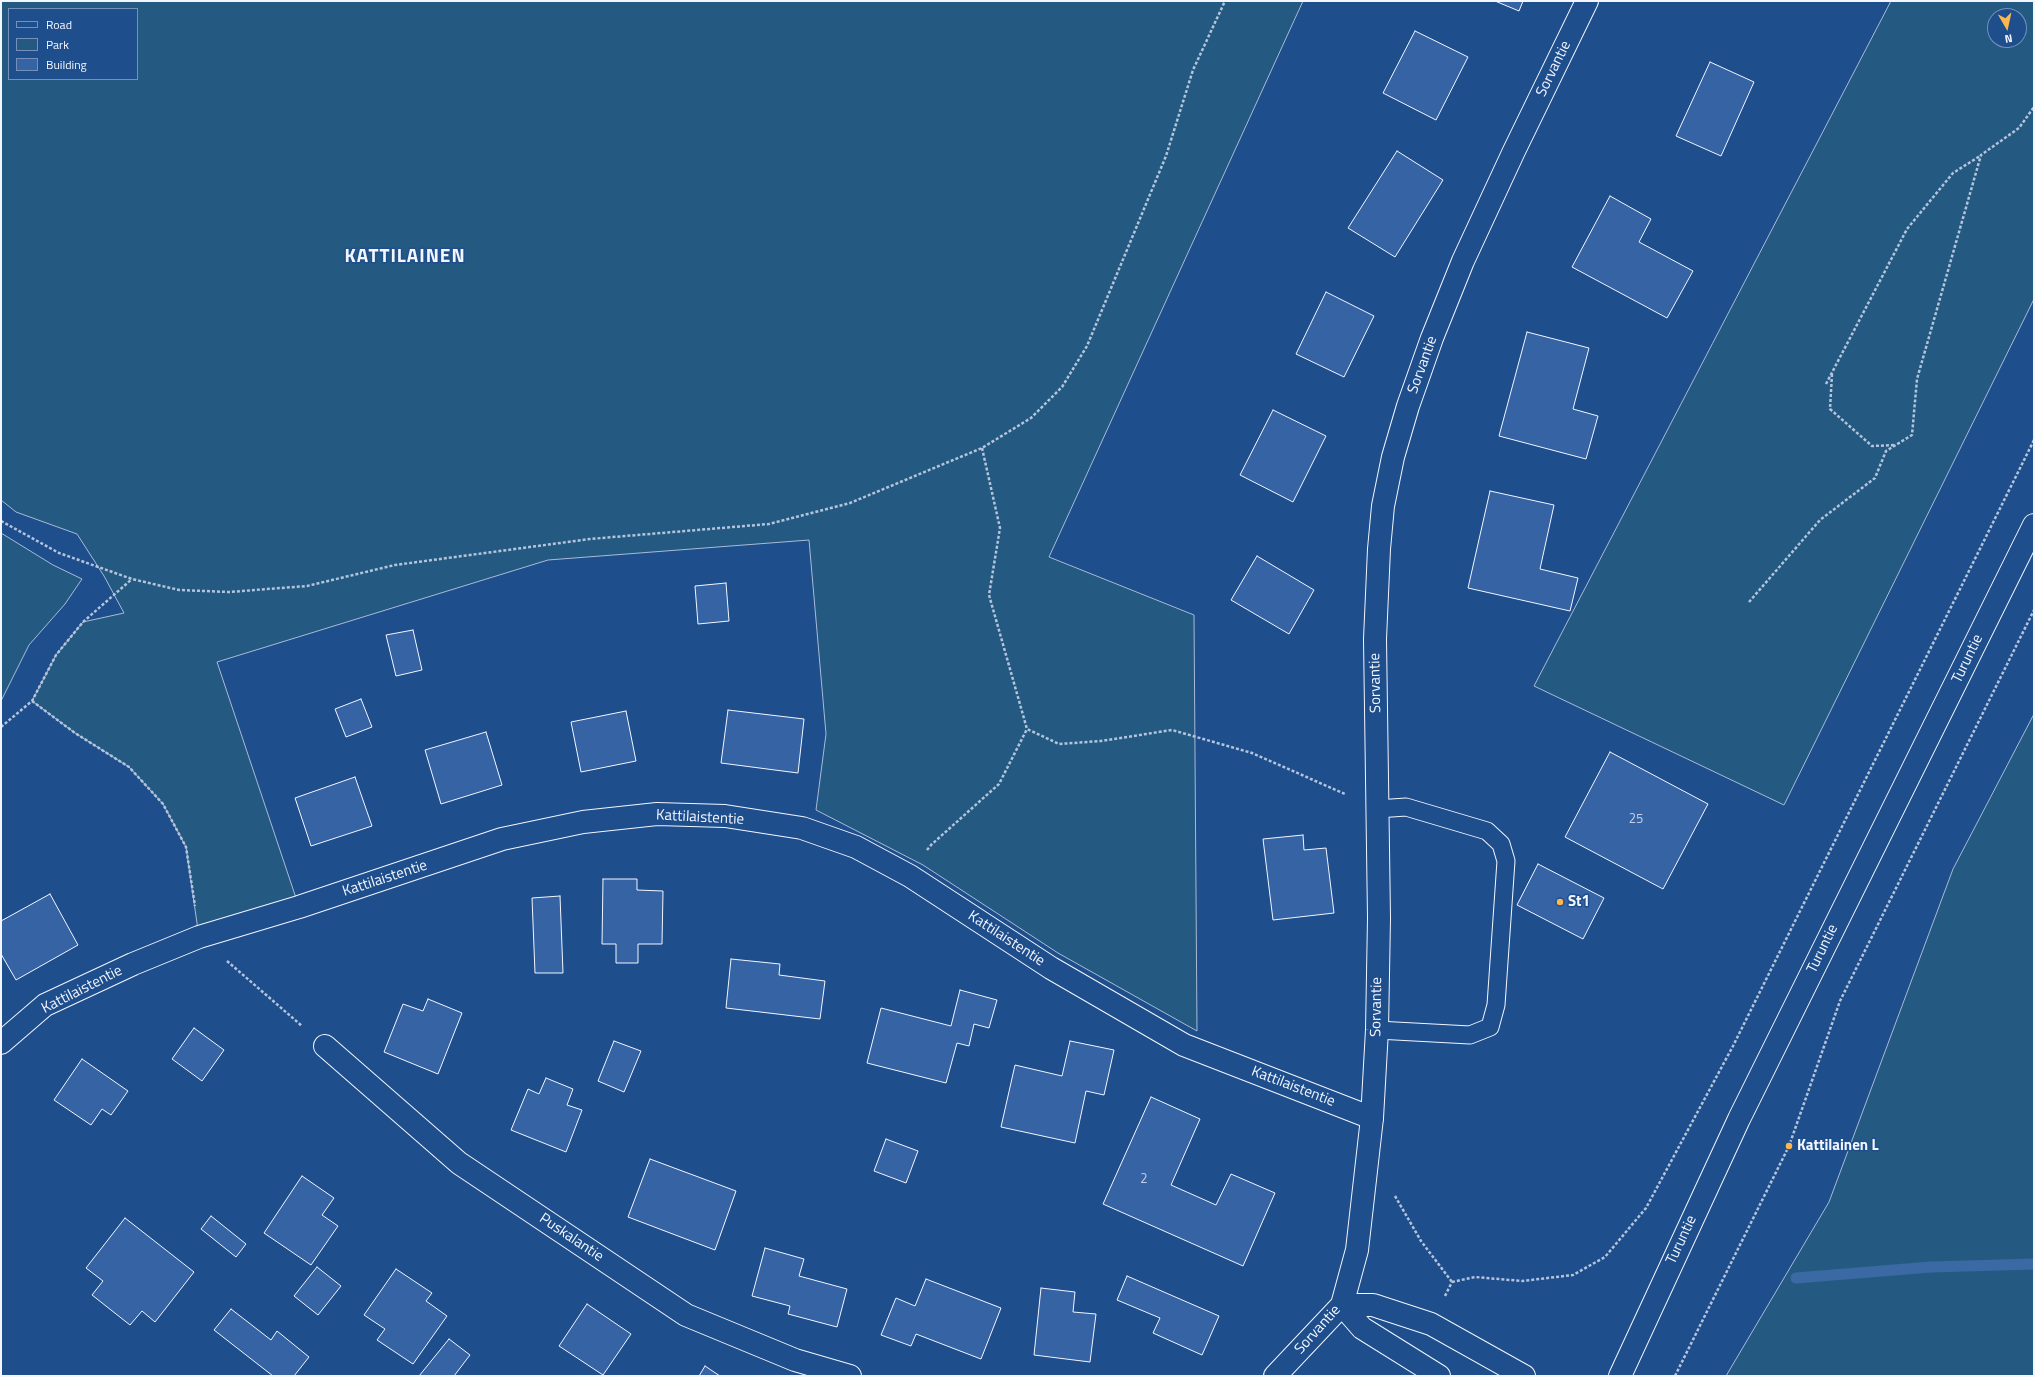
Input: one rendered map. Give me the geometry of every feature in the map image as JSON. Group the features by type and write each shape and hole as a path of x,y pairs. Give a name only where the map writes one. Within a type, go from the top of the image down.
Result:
{"main road":[{"name":"Sorvantie","path":"1275,1376 1342,1305 1357,1250 1372,1118 1377,1030 1379,918 1375,639 1378,564 1383,506 1393,457 1408,406 1432,338 1463,261 1587,1"},
{"name":"Turuntie","path":"1620,1376 1739,1119 2034,525"},
{"name":"Kattilaistentie","path":"1,1043 45,1005 133,964 199,937 299,907 502,840 583,822 657,814 725,816 802,828 856,847 910,876 1051,968 1184,1045 1372,1118"},
{"name":"Puskalantie","path":"325,1046 459,1163 686,1315 795,1360 850,1376"},
{"path":"1342,1305 1362,1328 1439,1376"},
{"path":"1342,1305 1373,1306 1431,1324 1524,1376"}],"lane":[{"path":"1377,809 1406,807 1487,831 1501,844 1506,861 1496,1005 1490,1027 1470,1035 1377,1030"}],"path":[{"path":"1,521 59,553 132,579 179,590 230,592 307,586 395,565 590,539 769,524 850,503 982,448 1036,412 1062,387 1087,346 1166,156 1193,70 1225,1"},
{"path":"1826,384 1907,229 1953,173 1981,156 2020,128 2034,107"},
{"path":"1749,602 1820,520 1875,478 1886,451 1912,435 1917,379 1981,156"},
{"path":"1832,371 1830,409 1872,446 1896,445"},
{"path":"1391,1190 1421,1241 1452,1282 1475,1277 1522,1281 1573,1274 1605,1257 1646,1208 1733,1046 2034,440"},
{"path":"910,876 931,845 999,784 1028,729 989,595 1000,528 982,448"},
{"path":"1,727 32,701 56,655 83,622 132,579"},
{"path":"1675,1376 1790,1146 1840,1001 2034,610"},
{"path":"32,701 75,733 129,767 163,804 186,847 199,937 325,1046"},
{"path":"1028,729 1059,744 1101,741 1172,730 1252,753 1377,809"}],"green space":[{"path":"1,1 1303,1 1049,557 1194,615 1197,1031 1058,953 923,865 816,810 826,734 809,540 548,560 217,662 299,907 199,937 186,847 163,804 129,767 75,733 32,701 56,655 83,622 124,613 104,576 77,534 16,512 1,500"},
{"path":"1891,1 2034,1 2034,299 1784,805 1534,686"},
{"path":"1,533 53,565 82,579 65,604 29,645 1,701"},
{"path":"2034,714 2034,1376 1726,1376 1829,1202 1953,869"}],"building":[{"path":"1495,1 1523,1 1519,11"},
{"path":"1415,31 1468,57 1436,120 1383,93"},
{"path":"1710,62 1754,82 1721,156 1676,136"},
{"path":"1397,151 1443,180 1395,257 1348,228"},
{"path":"1610,196 1651,219 1639,242 1693,271 1667,318 1572,267"},
{"path":"1326,292 1374,316 1344,377 1296,354"},
{"path":"1527,332 1589,348 1573,409 1598,416 1586,459 1499,436"},
{"path":"1273,410 1326,436 1293,502 1240,475"},
{"path":"1490,491 1554,505 1540,569 1578,578 1570,611 1468,588"},
{"path":"1257,556 1314,590 1289,634 1231,600"},
{"path":"726,583 729,621 698,624 695,586"},
{"path":"413,630 422,670 396,676 386,635"},
{"path":"361,699 372,727 346,737 335,709"},
{"path":"728,710 804,719 798,773 721,763"},
{"path":"626,711 636,761 581,772 571,722"},
{"path":"486,732 502,785 441,804 425,750"},
{"path":"1610,752 1708,804 1663,889 1565,837"},
{"path":"355,777 372,826 311,846 295,798"},
{"path":"1303,835 1304,850 1326,848 1334,913 1273,920 1263,839"},
{"path":"1538,864 1604,898 1583,939 1517,905"},
{"path":"603,879 637,879 637,890 663,891 662,944 638,944 638,963 616,963 616,944 602,944"},
{"path":"50,894 78,945 16,980 1,954 1,921"},
{"path":"560,896 563,973 535,973 532,898"},
{"path":"731,959 780,964 779,975 825,981 820,1019 726,1008"},
{"path":"960,990 997,1000 989,1028 974,1024 969,1046 957,1043 946,1083 867,1063 881,1008 951,1026"},
{"path":"428,999 462,1013 438,1074 384,1052 403,1004 423,1011"},
{"path":"194,1028 224,1050 202,1081 172,1059"},
{"path":"614,1041 641,1051 624,1092 598,1081"},
{"path":"1070,1041 1114,1050 1104,1095 1086,1091 1075,1143 1001,1127 1015,1065 1062,1076"},
{"path":"82,1059 128,1091 111,1115 102,1109 91,1125 54,1100"},
{"path":"546,1078 573,1089 567,1105 582,1110 566,1152 511,1130 528,1089 539,1094"},
{"path":"1151,1097 1200,1119 1171,1185 1216,1205 1231,1174 1275,1193 1243,1266 1103,1204"},
{"path":"886,1139 918,1151 906,1183 874,1171"},
{"path":"650,1159 736,1191 715,1250 628,1217"},
{"path":"302,1176 334,1198 322,1215 338,1226 311,1265 264,1233"},
{"path":"211,1216 246,1244 236,1257 201,1229"},
{"path":"125,1218 194,1272 155,1322 142,1311 130,1325 92,1295 103,1281 86,1268"},
{"path":"765,1248 804,1259 799,1276 847,1289 837,1327 788,1314 790,1306 752,1296"},
{"path":"317,1267 341,1286 318,1315 294,1296"},
{"path":"396,1269 432,1293 426,1301 447,1316 413,1364 377,1340 385,1329 364,1315"},
{"path":"1127,1276 1219,1316 1202,1355 1153,1333 1160,1318 1117,1300"},
{"path":"926,1279 1001,1308 981,1359 916,1334 911,1346 881,1335 896,1298 915,1306"},
{"path":"1041,1288 1075,1292 1073,1312 1096,1314 1090,1362 1034,1355"},
{"path":"587,1304 631,1334 603,1375 559,1346"},
{"path":"231,1309 271,1340 277,1331 309,1357 294,1376 273,1376 214,1330"},
{"path":"449,1339 470,1355 454,1376 419,1376"},
{"path":"705,1366 720,1376 699,1376"}],"waterway":[{"path":"1796,1278 1931,1267 2034,1264"}],"place":[{"name":"St1","path":"1560,902"},
{"name":"Kattilainen L","path":"1789,1146"}],"district":[{"name":"KATTILAINEN","path":"405,257"}]}
